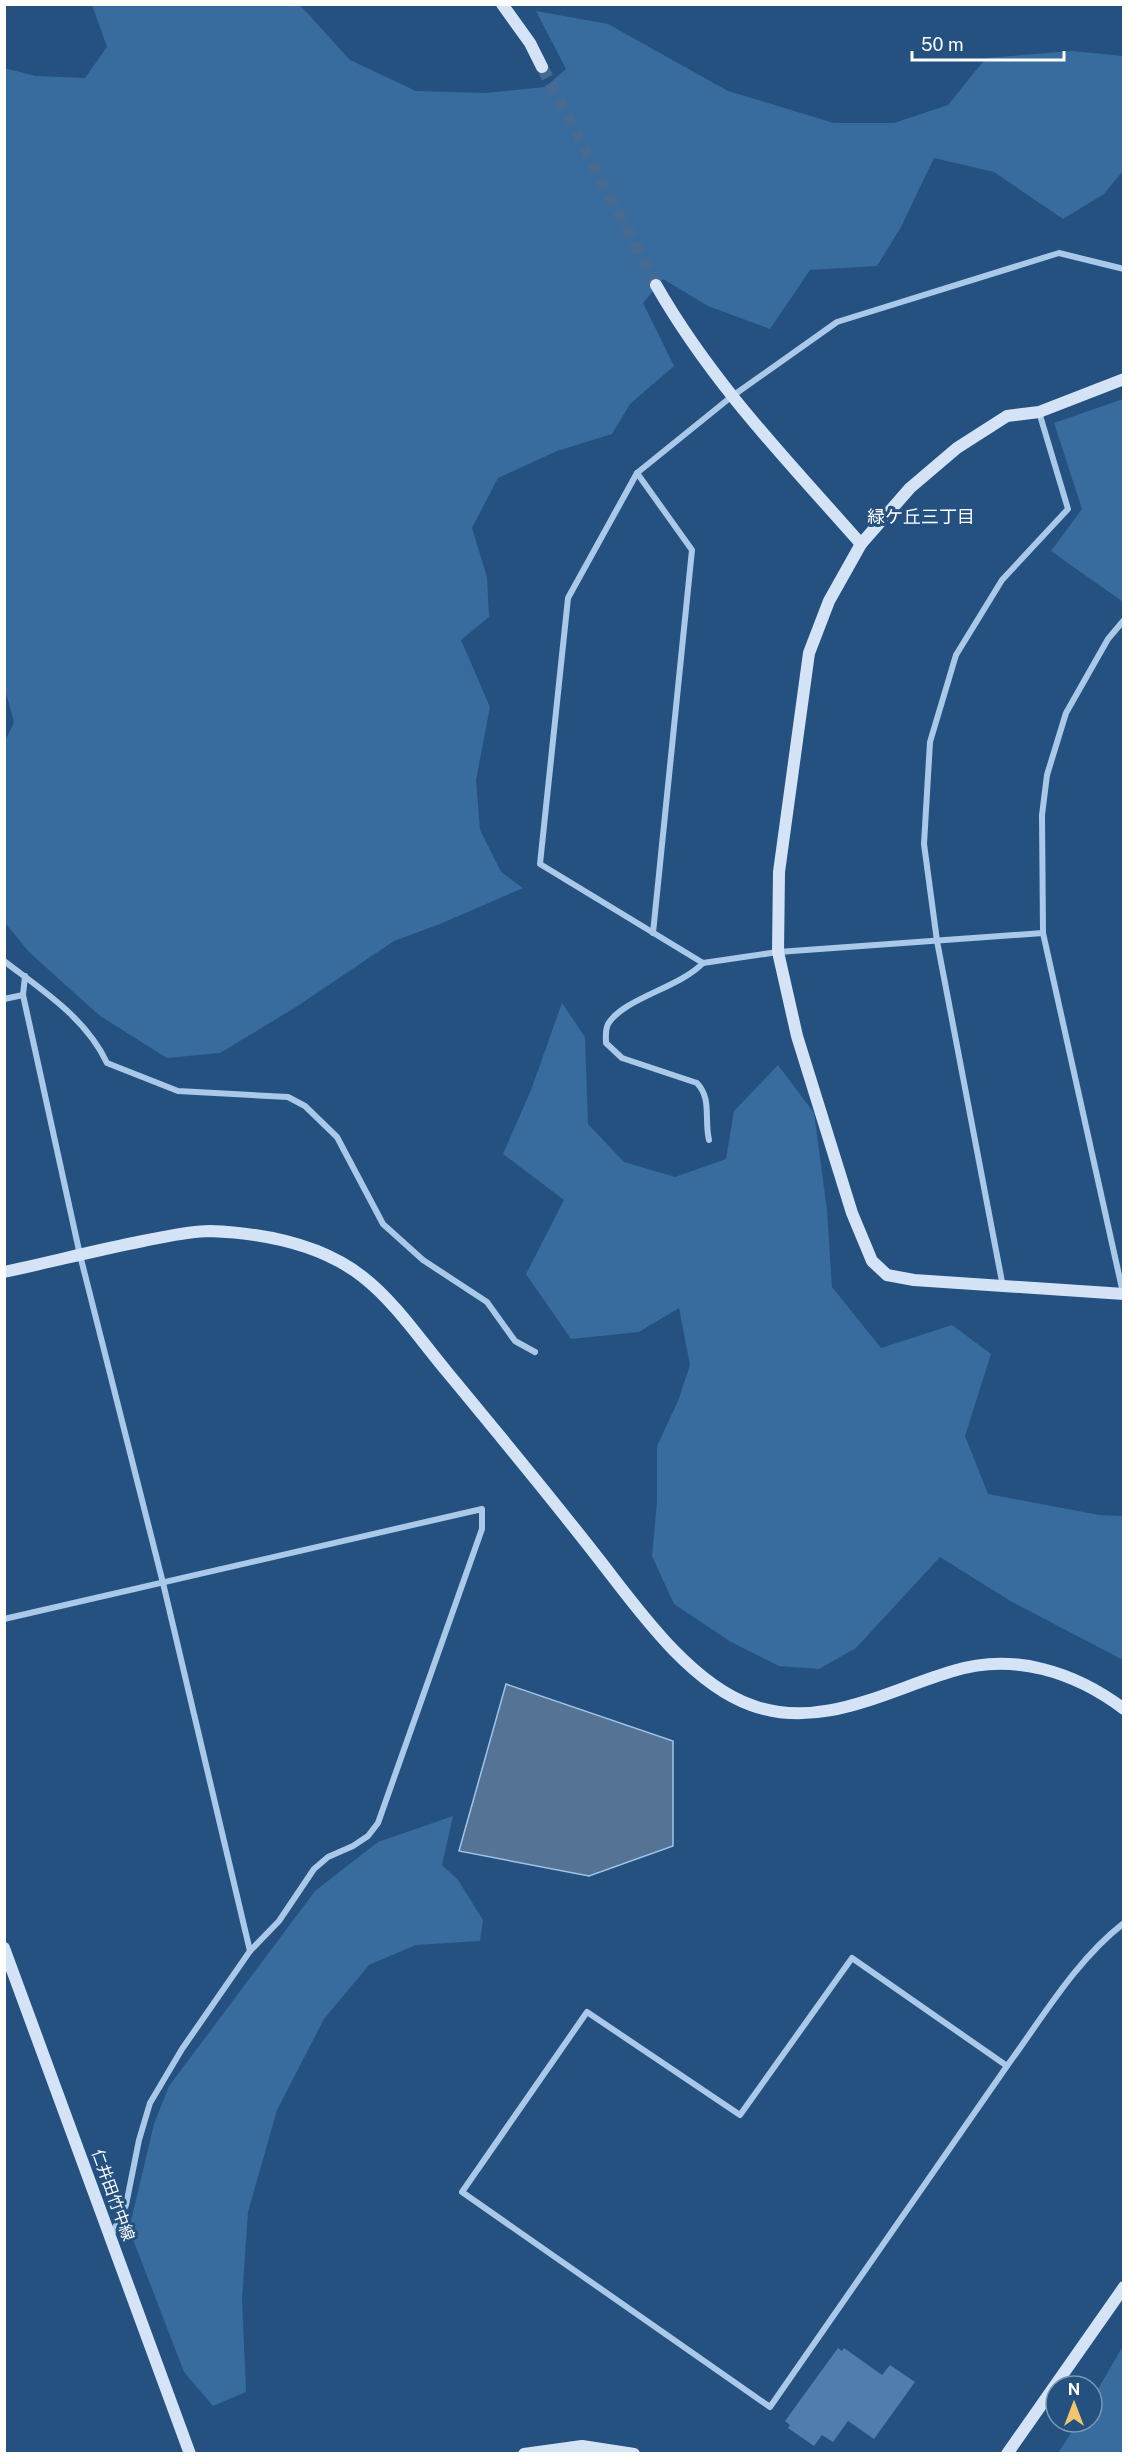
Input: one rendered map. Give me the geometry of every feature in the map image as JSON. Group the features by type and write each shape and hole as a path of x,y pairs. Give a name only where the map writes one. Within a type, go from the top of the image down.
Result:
{"street":[{"path":"502,4 530,43 542,67"},
{"path":"703,963 540,864 568,598 637,473 731,397 837,322 1059,253 1124,269"},
{"path":"656,285 683,333 731,397 861,544"},
{"path":"1124,379 1039,412 1007,416 957,448 910,488 861,544 829,601 809,653 779,872 778,952 797,1036 852,1214 873,1261 887,1275 914,1280 1123,1294 1043,933 1042,815 1047,775 1066,713 1108,639 1124,620"},
{"path":"1003,1287 937,940 925,833 930,742 956,655 1002,580 1068,509 1039,412"},
{"path":"637,473 692,550 653,933"},
{"path":"710,1140 706,1127 708,1107 705,1091 697,1083 622,1058 606,1043 607,1026 613,1018 637,1002 691,976 703,963 778,952 1043,933"},
{"path":"4,961 52,994 98,1044 107,1063 178,1091 288,1097 305,1106 337,1137 383,1224 423,1260 487,1302 515,1341 535,1352"},
{"path":"25,976 23,995 80,1256 163,1582 250,1951"},
{"path":"4,999 23,995"},
{"path":"4,1272 206,1231 284,1240 326,1256 362,1276 396,1311 550,1496 644,1618 677,1654 726,1692 750,1705 778,1713 837,1710 956,1670 994,1664 1030,1665 1060,1673 1100,1691 1124,1709"},
{"path":"4,1619 482,1509 482,1529 378,1822 368,1836 353,1846 328,1857 314,1869 279,1921 250,1951 157,2090 139,2140 126,2205 111,2236"},
{"path":"1007,2066 852,1958 740,2115 587,2012 462,2192 770,2407 1007,2066 1079,1967 1106,1936 1124,1923"},
{"name":"仁井田竹中線","path":"4,1948 190,2454"},
{"path":"1007,2454 1124,2287"},
{"path":"524,2454 582,2446 634,2454"}],"shaded area":[{"path":"299,4 350,60 416,91 485,93 545,87 566,69 536,11 608,24 728,91 834,123 894,123 948,105 986,58 1072,51 1123,56 1123,171 1104,194 1063,219 994,172 934,158 901,227 877,266 810,270 770,329 708,306 663,279 643,303 674,366 630,404 612,434 557,451 498,478 472,528 487,577 489,617 461,640 490,707 476,780 480,830 501,872 523,888 394,941 296,1007 220,1053 167,1058 100,1016 29,952 5,923 4,743 14,722 4,686 4,68 36,76 85,78 107,47 92,5"},
{"path":"1123,399 1123,602 1051,551 1082,509 1054,423"},
{"path":"562,1003 585,1037 588,1124 624,1162 675,1177 726,1159 734,1111 778,1065 814,1113 827,1210 832,1287 881,1348 952,1325 991,1354 965,1436 988,1494 1099,1515 1123,1516 1123,1660 1012,1602 940,1557 856,1648 819,1669 779,1666 731,1642 674,1604 652,1556 657,1502 657,1446 678,1401 690,1365 679,1308 639,1332 571,1339 526,1274 564,1200 503,1154 531,1090"},
{"path":"506,1684 673,1741 673,1846 589,1876 459,1851"},
{"path":"453,1816 442,1865 458,1880 483,1920 480,1941 416,1945 369,1965 324,2019 277,2110 248,2212 242,2299 246,2392 213,2406 184,2372 129,2229 154,2124 169,2086 315,1891 378,1842"},
{"path":"1123,2346 1123,2453 1058,2453 1070,2434 1104,2434 1104,2378"}],"building":[{"path":"838,2348 842,2351 844,2348 882,2375 890,2365 915,2382 874,2439 848,2421 833,2442 822,2435 814,2446 788,2428 790,2425 785,2421"}],"tunnel":[{"path":"542,67 656,285"}],"district":[{"name":"緑ケ丘三丁目","path":"921,516"}]}
